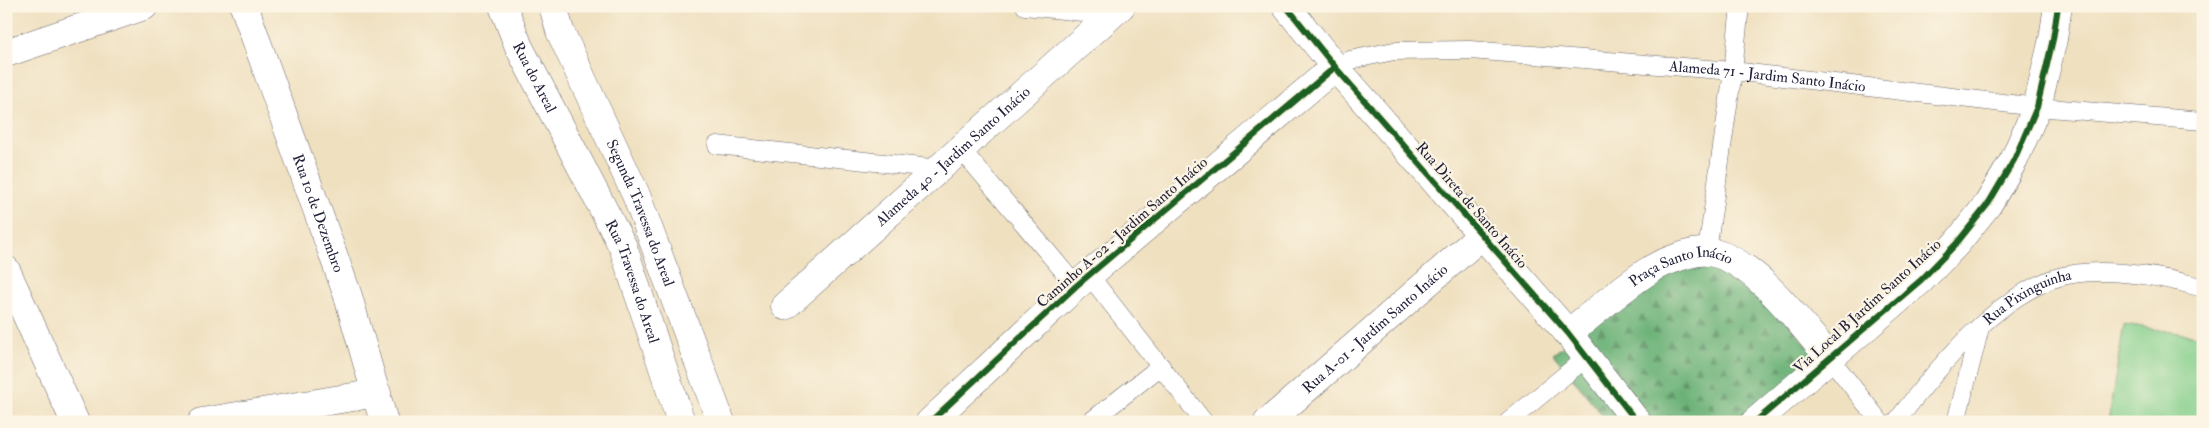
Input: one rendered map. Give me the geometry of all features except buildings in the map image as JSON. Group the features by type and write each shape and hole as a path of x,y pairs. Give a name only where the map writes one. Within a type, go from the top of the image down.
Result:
{"street":[{"path":"6,54 144,6"},
{"name":"Rua 10 de Dezembro","path":"244,6 348,296 378,393 384,422"},
{"name":"Rua do Areal","path":"503,6 519,47 571,145"},
{"name":"Segunda Travessa do Areal","path":"553,6 560,31 636,195 721,422"},
{"name":"Rua Direta de Santo Inácio","path":"1286,6 1335,67 1568,333 1637,422"},
{"name":"Via Local B Jardim Santo Inácio","path":"1755,422 1921,280 1956,244 1988,204 2014,160 2037,107 2053,39 2058,6"},
{"name":"Alameda 40 - Jardim Santo Inácio","path":"784,306 962,150 1116,10"},
{"name":"Caminho A-02 - Jardim Santo Inácio","path":"930,422 1083,280 1335,67"},
{"name":"Rua Travessa do Areal","path":"571,145 623,248 681,422"},
{"name":"Rua A-01 - Jardim Santo Inácio","path":"1268,422 1482,235"},
{"name":"Praça Santo Inácio","path":"1568,333 1650,270 1680,256 1707,251 1736,261 1764,283 1830,358"},
{"path":"6,270 75,422"},
{"path":"202,422 378,393"}],"lane":[{"path":"1025,6 1116,10"},
{"path":"1707,251 1733,71 1740,6"},
{"name":"Alameda 71 - Jardim Santo Inácio","path":"1335,67 1350,60 1394,51 1470,50 1733,71 2037,107 2203,121"},
{"path":"717,145 940,169"},
{"path":"962,150 1161,366 1204,422"},
{"name":"Rua Pixinguinha","path":"1896,422 1929,379 1980,328 2012,300 2046,281 2082,273 2119,273 2170,278 2203,288"},
{"path":"1956,422 1980,328"},
{"path":"1508,422 1587,357"},
{"path":"1830,358 1880,422"},
{"path":"1090,422 1161,366"}],"green space":[{"path":"1709,261 1747,274 1825,366 1753,422 1608,422 1553,354 1653,279"},
{"path":"2124,324 2203,337 2203,422 2108,422"}],"cycle path":[{"path":"1286,6 1335,67 1568,333 1637,422"},
{"path":"1755,422 1921,280 1956,244 1988,204 2014,160 2037,107 2053,39 2058,6"},
{"path":"930,422 1076,286 1335,67"}]}
